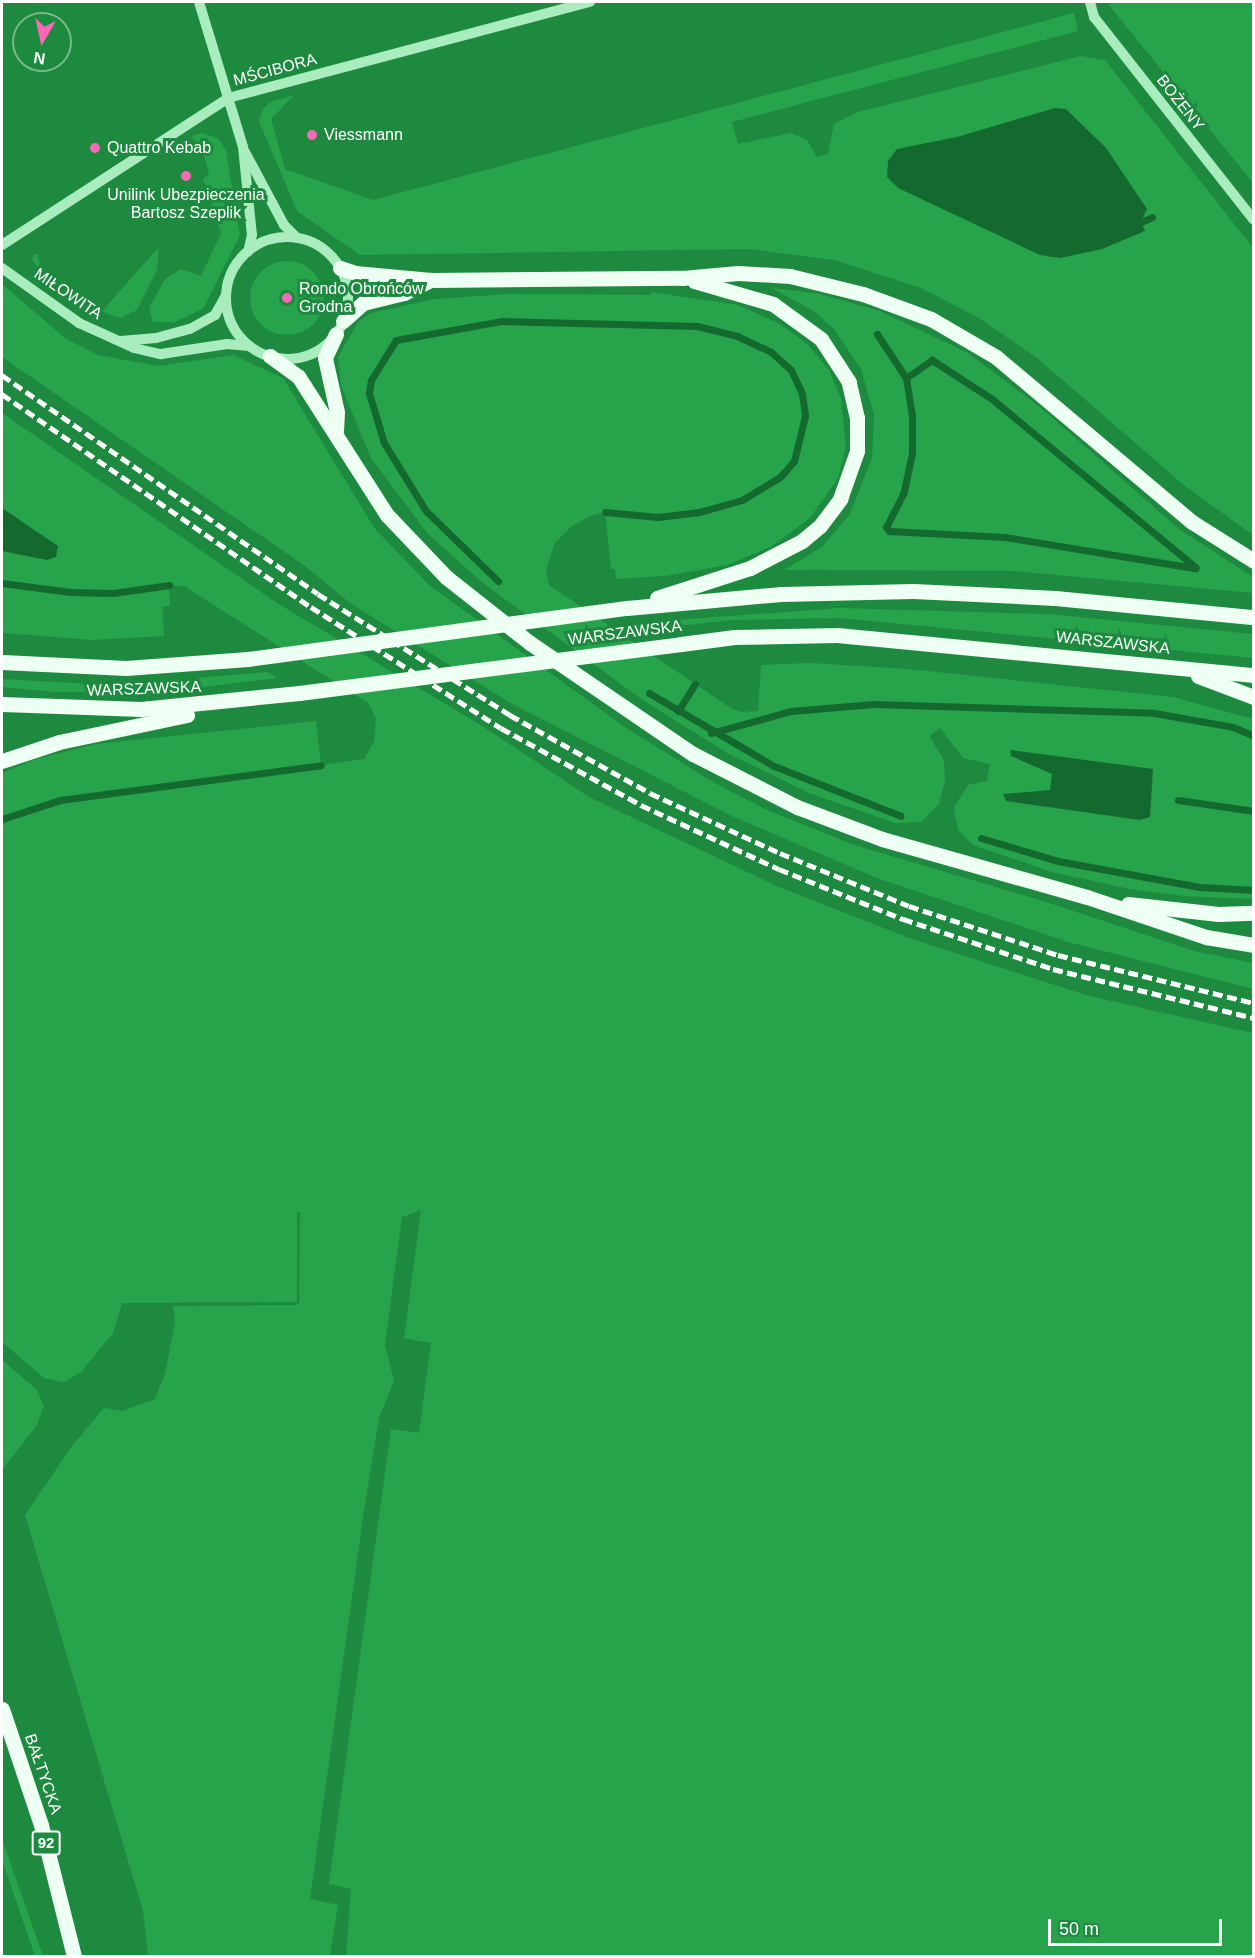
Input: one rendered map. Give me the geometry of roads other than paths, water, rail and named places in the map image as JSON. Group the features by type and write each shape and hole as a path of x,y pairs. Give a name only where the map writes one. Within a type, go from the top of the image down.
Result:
{"main road":[{"path":"340,268 355,273 405,275 431,280 682,278 738,273 790,276 863,294 931,320 996,357 1192,522 1254,561"},
{"path":"627,608 750,568 801,541 820,525 840,499 857,451 857,418 849,382 821,339 773,304 682,278"},
{"path":"336,432 337,412 325,358 339,327 363,303 404,293 431,280"},
{"path":"263,353 295,372 336,432 387,515 446,577 530,643 693,754 760,790 833,821 1087,897 1206,937 1254,945"},
{"name":"WARSZAWSKA","path":"2,662 126,668 248,659 627,608 781,594 913,591 1043,597 1254,617"},
{"name":"WARSZAWSKA","path":"2,704 101,711 262,699 735,637 837,635 1254,675"},
{"path":"1158,665 1254,697"},
{"path":"2,761 59,742 262,699"},
{"path":"1087,897 1172,910 1254,913"},
{"name":"BAŁTYCKA","path":"2,1709 41,1825 74,1956"}],"street":[{"path":"199,2 243,147 284,225 297,238"},
{"name":"MŚCIBORA","path":"2,245 228,99 590,2"},
{"name":"BOŻENY","path":"1090,2 1094,17 1254,220"},
{"path":"243,147 252,235 248,252"},
{"path":"120,341 164,337 203,323 220,308 233,271 248,252 269,240 297,238 318,245 340,268 348,295 339,327 306,355 263,353 232,323 227,291"},
{"name":"MIŁOWITA","path":"2,268 79,323 134,348 161,354 230,344 263,353"}],"waterway":[{"path":"1141,222 1152,217"},
{"path":"498,581 426,511 384,443 369,393 371,380 396,340 502,321 697,326 737,336 771,352 791,370 802,394 805,416 794,461 780,477 742,500 699,512 658,517 605,512"},
{"path":"877,334 906,378 912,415 912,453 904,492 886,527 889,531 1005,537 1195,568"},
{"path":"906,378 932,360 992,399 1195,567"},
{"path":"2,583 70,592 113,593 169,585"},
{"path":"678,711 695,684"},
{"path":"649,693 774,766 901,816"},
{"path":"711,733 791,711 874,704 1154,713 1233,727 1254,736"},
{"path":"2,819 60,800 321,765"},
{"path":"1178,800 1254,811"},
{"path":"981,838 1058,861 1200,887 1254,890"}],"railway":[{"path":"2,375 318,594 510,715 650,793 780,853 909,906 1058,955 1254,1003"},
{"path":"2,394 311,607 501,728 641,805 779,869 903,919 1053,969 1254,1018"}],"place":[{"name":"Viessmann","path":"312,135"},
{"name":"Quattro Kebab","path":"95,148"},
{"name":"Unilink Ubezpieczenia Bartosz Szeplik","path":"186,176"},
{"name":"Rondo Obrońców Grodna","path":"287,298"}]}
